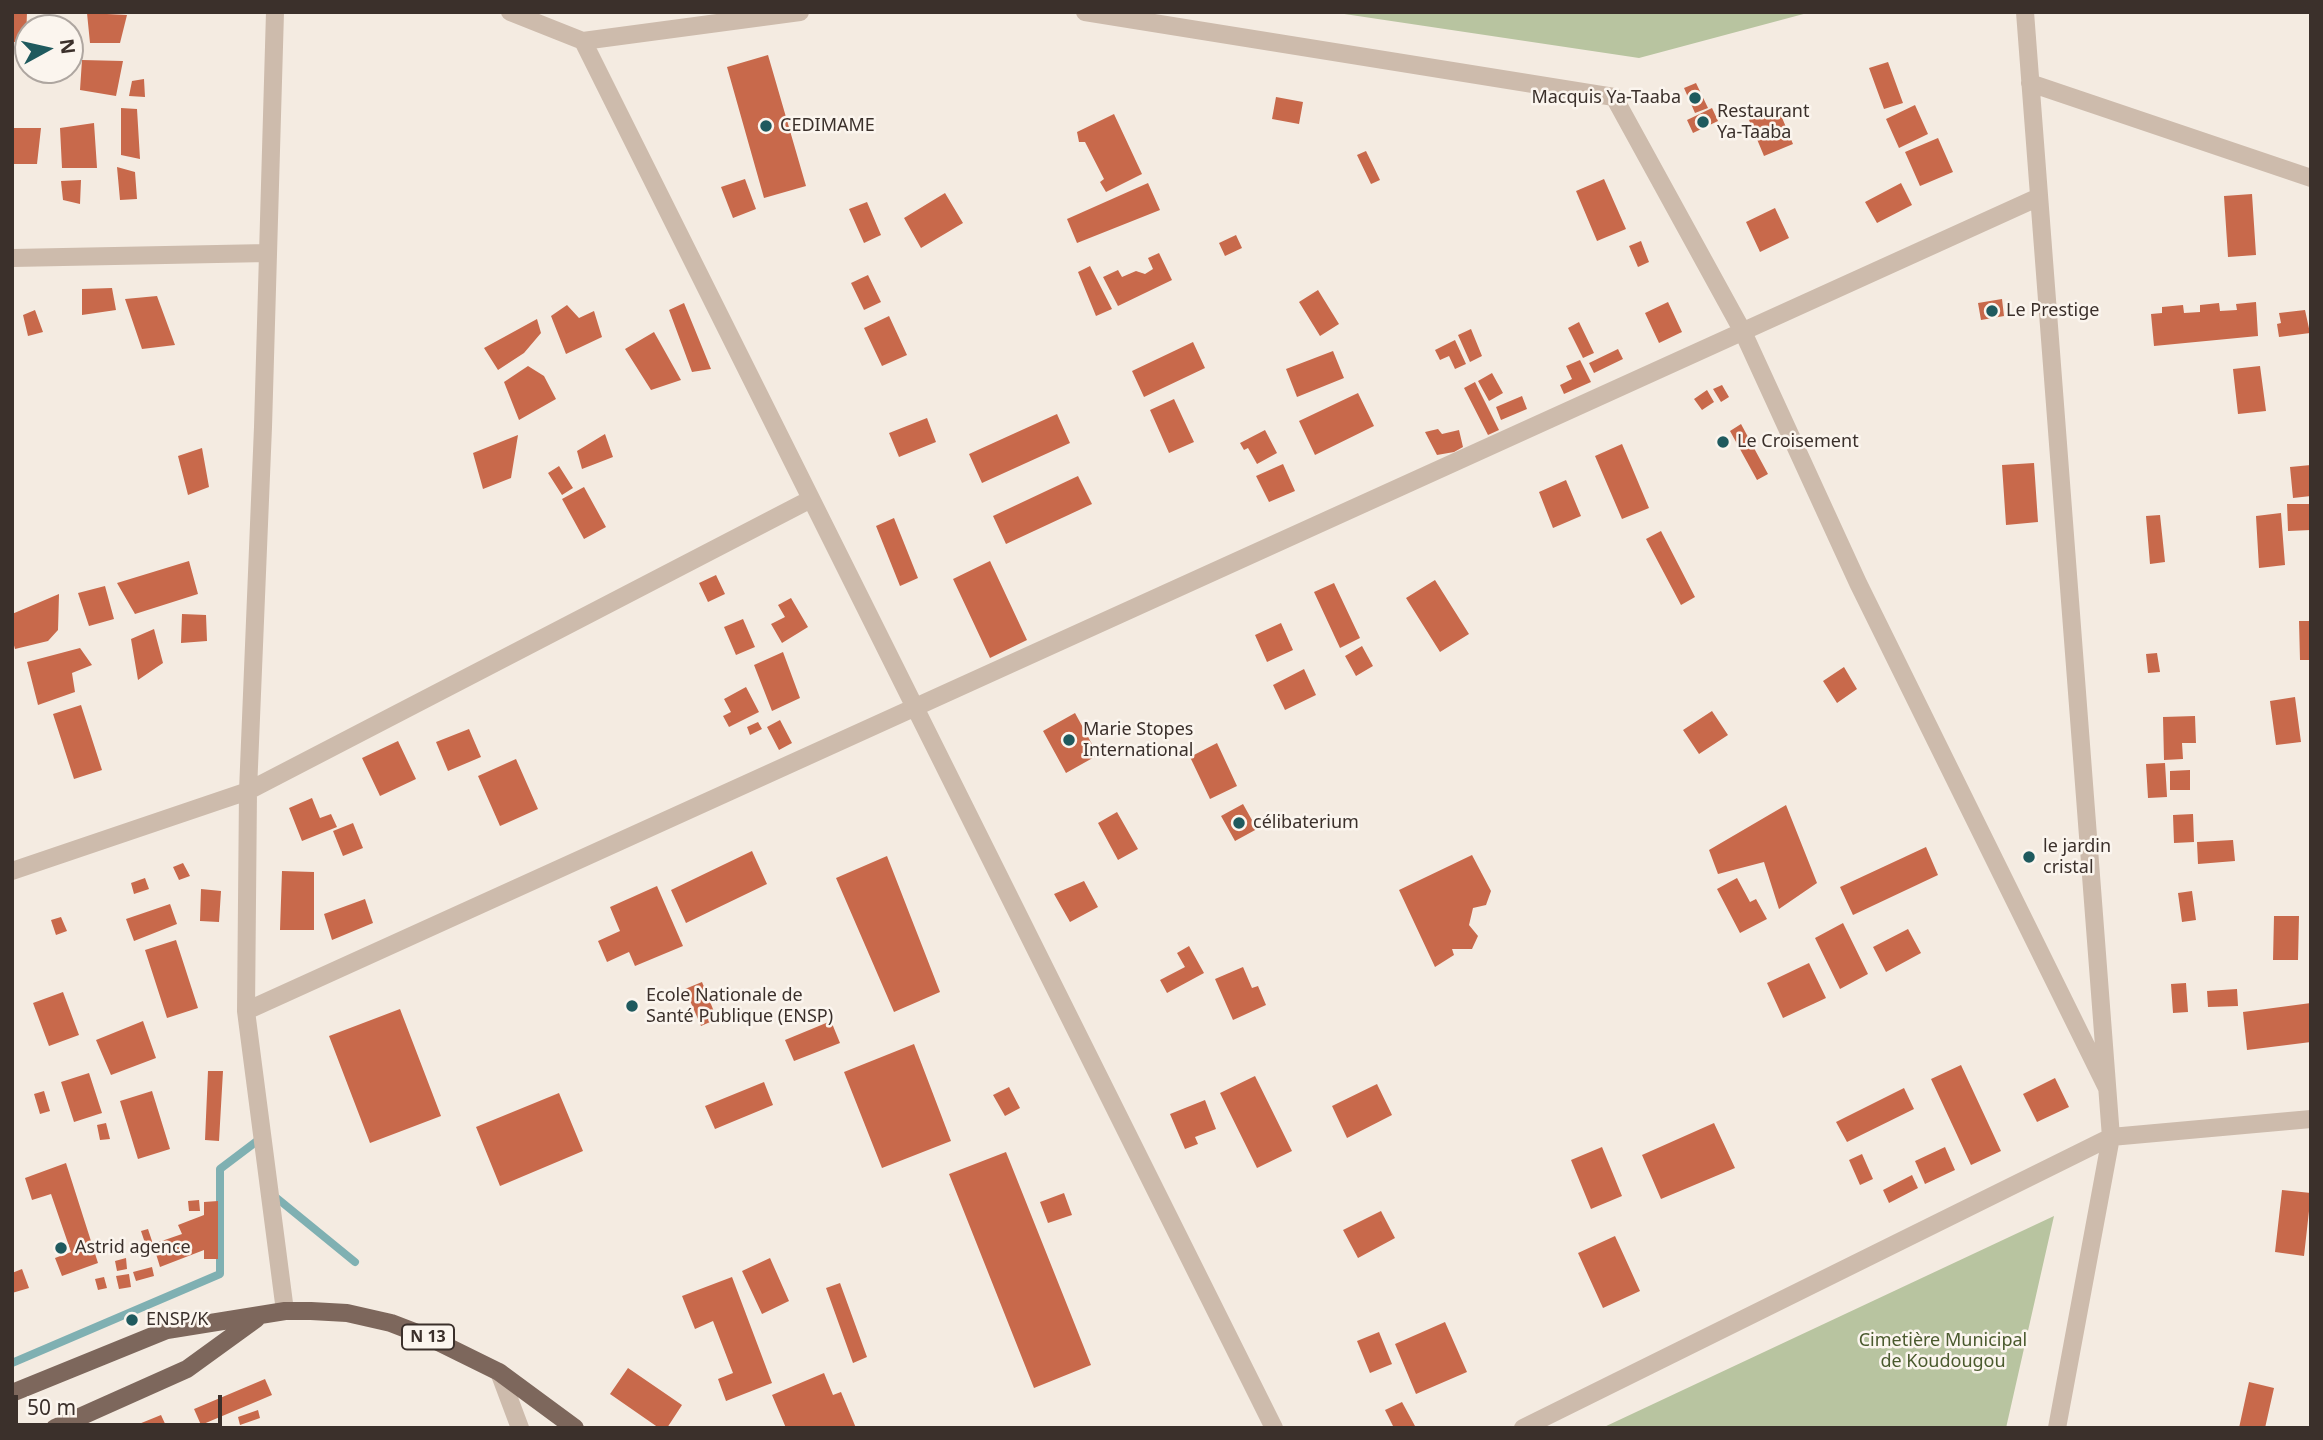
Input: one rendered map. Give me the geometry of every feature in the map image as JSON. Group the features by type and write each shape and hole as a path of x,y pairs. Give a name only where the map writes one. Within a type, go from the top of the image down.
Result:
{"main road":[{"name":"N 13","path":"12,1393 167,1330 285,1311 347,1313 391,1322 499,1372 575,1428"},
{"name":"N 13","path":"55,1428 187,1368 259,1317"}],"street":[{"path":"275,12 248,791 247,1011 285,1311"},
{"path":"510,12 583,41 800,12"},
{"path":"1085,12 1614,97 1743,332 1858,583 2107,1088"},
{"path":"2025,12 2111,1137 2057,1428"},
{"path":"583,41 1274,1428"},
{"path":"2030,83 2311,177"},
{"path":"247,1011 2039,197"},
{"path":"12,258 268,253"},
{"path":"12,871 248,791 811,499"},
{"path":"1523,1428 2111,1137 2311,1119"},
{"path":"499,1372 520,1428"}],"green space":[{"path":"1331,12 1811,12 1639,58"},
{"name":"Cimetière Municipal de Koudougou","path":"2054,1216 2006,1428 1602,1428"}],"building":[{"path":"12,12 27,12 14,14 12,42"},
{"path":"87,13 127,15 120,43 90,43"},
{"name":"CEDIMAME","path":"768,55 806,186 764,198 727,67"},
{"path":"84,60 123,61 116,96 80,90 80,84 84,84"},
{"path":"1888,62 1903,103 1884,109 1869,68"},
{"path":"144,79 145,97 129,96 132,81"},
{"path":"1696,83 1708,108 1695,113 1684,88"},
{"path":"1276,97 1303,102 1299,124 1272,119"},
{"path":"1915,105 1928,134 1899,148 1886,119"},
{"path":"121,108 137,109 140,159 121,155"},
{"path":"1712,108 1718,121 1693,133 1687,120"},
{"path":"1778,108 1793,144 1764,156 1749,120"},
{"path":"1114,114 1142,174 1106,192 1100,182 1104,179 1085,142 1079,142 1077,132"},
{"path":"94,123 97,168 62,168 60,128"},
{"path":"12,128 41,128 37,164 12,164"},
{"path":"1938,138 1953,172 1920,186 1905,152"},
{"path":"1366,151 1380,180 1371,184 1357,155"},
{"path":"117,167 135,172 137,199 120,200"},
{"path":"745,179 756,209 733,218 721,187"},
{"path":"1604,179 1626,229 1597,241 1576,191"},
{"path":"81,180 80,204 63,200 61,181"},
{"path":"1148,183 1160,210 1077,243 1067,219"},
{"path":"1901,183 1912,205 1877,223 1865,202"},
{"path":"945,193 963,223 921,248 904,218"},
{"path":"2252,194 2256,255 2228,257 2224,196"},
{"path":"867,202 881,235 864,243 849,209"},
{"path":"1775,208 1789,238 1760,252 1746,222"},
{"path":"1236,235 1242,248 1225,256 1219,243"},
{"path":"1641,241 1649,262 1638,267 1629,246"},
{"path":"1159,253 1172,280 1118,306 1103,277 1118,270 1122,277 1136,271 1145,274 1153,269 1148,258"},
{"path":"1090,266 1112,309 1096,316 1078,272"},
{"path":"868,275 881,302 864,310 851,283"},
{"path":"112,288 116,310 82,315 82,289"},
{"path":"1318,290 1339,324 1320,336 1299,302"},
{"path":"157,296 175,345 142,349 125,299"},
{"path":"2002,299 2004,316 1981,320 1978,303"},
{"path":"1668,302 1682,332 1659,343 1645,313"},
{"path":"2256,302 2258,336 2154,346 2151,314 2162,313 2162,307 2183,305 2184,313 2200,312 2200,305 2219,303 2220,311 2237,310 2236,304"},
{"path":"684,303 711,369 692,372 669,310"},
{"path":"567,305 579,318 594,311 602,337 566,354 551,316"},
{"path":"35,310 43,332 28,336 23,315"},
{"path":"2305,310 2310,333 2279,337 2279,313"},
{"path":"889,316 907,355 882,366 864,328"},
{"path":"537,319 541,333 524,353 498,370 484,348"},
{"path":"1579,322 1594,353 1583,358 1568,328"},
{"path":"1471,329 1482,356 1470,362 1458,335"},
{"path":"654,332 681,380 651,390 625,349"},
{"path":"1455,340 1466,364 1455,369 1449,356 1440,360 1435,350"},
{"path":"1193,342 1205,368 1144,397 1132,371"},
{"path":"1618,349 1623,359 1594,373 1589,363"},
{"path":"1333,351 1344,378 1297,397 1286,369"},
{"path":"1580,360 1591,382 1564,394 1560,385 1572,379 1566,366"},
{"path":"528,366 544,376 556,399 519,420 504,382"},
{"path":"2260,366 2266,411 2238,414 2233,369"},
{"path":"1492,373 1503,393 1489,401 1478,381"},
{"path":"1475,382 1499,430 1488,435 1464,388"},
{"path":"1722,385 1729,397 1721,402 1713,389"},
{"path":"1707,390 1714,402 1702,410 1694,399"},
{"path":"1358,393 1374,426 1315,455 1299,421"},
{"path":"1522,396 1527,409 1501,420 1496,407"},
{"path":"1174,399 1194,442 1169,453 1150,410"},
{"path":"1057,414 1070,443 982,483 969,454"},
{"path":"927,418 936,442 899,457 889,433"},
{"path":"1741,424 1768,474 1757,480 1730,431"},
{"path":"1438,429 1442,434 1459,430 1463,447 1454,452 1437,455 1425,432"},
{"path":"1265,430 1277,453 1257,464 1248,448 1244,450 1240,443"},
{"path":"605,434 613,457 582,469 577,451"},
{"path":"518,435 511,478 483,489 473,453"},
{"path":"1622,444 1649,508 1622,519 1595,456"},
{"path":"202,448 209,487 188,495 178,456"},
{"path":"2034,463 2038,522 2006,525 2002,465"},
{"path":"1283,464 1295,491 1269,502 1256,476"},
{"path":"2311,465 2311,496 2293,498 2290,467"},
{"path":"559,466 573,488 562,495 548,473"},
{"path":"1078,476 1092,504 1006,544 993,516"},
{"path":"1566,480 1581,516 1553,528 1539,492"},
{"path":"584,487 606,527 584,539 562,499"},
{"path":"2287,504 2311,504 2311,530 2288,531"},
{"path":"2281,513 2285,565 2259,568 2256,516"},
{"path":"2160,515 2165,562 2150,564 2146,516"},
{"path":"894,518 918,578 900,586 876,526"},
{"path":"1661,531 1695,597 1681,605 1646,539"},
{"path":"189,561 198,594 135,614 117,583"},
{"path":"990,561 1027,640 990,658 953,579"},
{"path":"716,575 725,594 708,602 699,583"},
{"path":"1435,580 1469,634 1440,652 1406,598"},
{"path":"1334,583 1360,638 1340,648 1314,592"},
{"path":"105,586 114,619 89,626 78,593"},
{"path":"59,594 58,630 48,641 15,649 12,614"},
{"path":"791,598 808,627 782,643 771,624 785,617 778,605"},
{"path":"182,614 206,615 207,641 181,643"},
{"path":"743,619 755,647 736,655 724,627"},
{"path":"2299,621 2311,621 2311,660 2300,660"},
{"path":"1281,623 1293,650 1267,662 1255,635"},
{"path":"154,629 163,663 138,680 131,639"},
{"path":"1362,646 1373,666 1356,676 1345,656"},
{"path":"80,648 92,665 72,673 75,692 38,705 27,662"},
{"path":"783,652 800,698 772,711 754,665"},
{"path":"2157,653 2160,672 2148,673 2146,654"},
{"path":"1844,667 1857,689 1837,703 1823,681"},
{"path":"1304,669 1316,695 1285,710 1273,685"},
{"path":"746,687 759,712 729,727 723,716 731,712 724,699"},
{"path":"2295,697 2301,742 2276,745 2270,701"},
{"path":"81,705 102,770 74,779 53,714"},
{"path":"1712,711 1728,735 1699,754 1683,730"},
{"path":"1075,713 1098,755 1066,773 1043,731"},
{"path":"2195,716 2196,743 2182,743 2183,759 2164,760 2163,717"},
{"path":"780,720 792,743 779,750 767,727"},
{"path":"758,722 762,729 750,735 747,727"},
{"path":"469,729 481,757 448,771 436,742"},
{"path":"398,741 416,779 380,796 362,758"},
{"path":"1217,743 1237,786 1210,799 1190,757"},
{"path":"516,759 538,809 500,826 478,776"},
{"path":"2165,763 2167,797 2148,798 2146,764"},
{"path":"2190,770 2190,790 2170,790 2170,771"},
{"path":"312,798 320,818 331,814 337,827 302,841 289,808"},
{"name":"célibaterium","path":"1243,804 1257,829 1235,841 1221,816"},
{"path":"1786,805 1817,883 1779,909 1764,862 1718,874 1709,850"},
{"path":"1117,812 1138,849 1118,860 1098,823"},
{"path":"2193,814 2194,842 2174,843 2173,815"},
{"path":"353,823 363,848 343,856 333,831"},
{"path":"2233,840 2235,861 2198,864 2197,842"},
{"path":"1926,847 1938,875 1853,915 1840,887"},
{"path":"752,851 767,884 686,923 671,890"},
{"path":"1472,855 1491,891 1486,905 1473,908 1469,925 1478,936 1472,949 1452,949 1454,955 1435,967 1399,890"},
{"path":"887,856 940,992 894,1012 836,878"},
{"path":"183,863 190,876 179,880 173,867"},
{"path":"282,871 314,872 314,930 280,930"},
{"path":"145,878 149,889 134,894 131,883"},
{"path":"1737,878 1750,902 1756,899 1767,919 1740,933 1717,889"},
{"path":"1084,881 1098,907 1070,922 1054,894"},
{"path":"657,886 683,946 635,966 629,952 607,962 598,941 620,931 610,907"},
{"path":"201,889 221,891 219,922 200,921"},
{"path":"2192,891 2196,920 2182,922 2178,893"},
{"path":"365,899 373,923 332,940 324,914"},
{"path":"170,904 177,924 134,941 126,919"},
{"path":"2274,916 2299,916 2298,960 2273,960"},
{"path":"61,917 67,931 56,935 51,920"},
{"path":"1843,923 1868,974 1840,989 1815,938"},
{"path":"1908,929 1921,953 1886,972 1873,947"},
{"path":"176,940 198,1008 167,1018 145,950"},
{"path":"1189,946 1204,973 1167,993 1160,980 1185,967 1177,953"},
{"path":"1809,963 1826,998 1783,1018 1767,983"},
{"path":"1243,967 1252,988 1258,986 1266,1005 1233,1020 1215,979"},
{"path":"702,982 717,1019 701,1026 685,989"},
{"path":"2186,983 2188,1012 2173,1013 2171,984"},
{"path":"2237,989 2238,1006 2208,1007 2207,991"},
{"path":"63,992 79,1035 49,1046 33,1003"},
{"path":"2311,1003 2311,1042 2247,1050 2243,1012"},
{"path":"400,1009 441,1116 370,1143 329,1036"},
{"path":"143,1021 156,1058 111,1075 96,1040"},
{"path":"831,1021 840,1043 794,1061 785,1040"},
{"path":"914,1044 951,1141 882,1168 844,1072"},
{"path":"1961,1065 2001,1151 1971,1165 1931,1079"},
{"path":"208,1071 223,1071 219,1141 205,1140"},
{"path":"89,1073 102,1113 74,1122 61,1082"},
{"path":"1255,1076 1292,1151 1257,1168 1220,1093"},
{"path":"2055,1078 2069,1107 2037,1122 2023,1094"},
{"path":"764,1082 773,1105 715,1129 705,1106"},
{"path":"1377,1084 1392,1115 1347,1138 1332,1106"},
{"path":"1009,1087 1020,1108 1005,1116 993,1095"},
{"path":"1904,1088 1914,1109 1847,1142 1836,1122"},
{"path":"44,1091 50,1111 40,1114 34,1094"},
{"path":"152,1091 170,1149 138,1159 120,1101"},
{"path":"559,1093 583,1151 500,1186 476,1127"},
{"path":"1205,1100 1216,1129 1195,1137 1198,1144 1185,1149 1170,1114"},
{"path":"106,1123 110,1139 100,1140 97,1125"},
{"path":"1714,1123 1735,1168 1661,1199 1642,1155"},
{"path":"1602,1147 1622,1196 1591,1209 1571,1160"},
{"path":"1945,1147 1955,1170 1925,1184 1915,1161"},
{"path":"1006,1152 1091,1365 1034,1388 949,1174"},
{"path":"1862,1154 1873,1179 1860,1185 1849,1160"},
{"path":"66,1163 98,1263 62,1276 55,1258 71,1252 51,1194 32,1200 25,1178"},
{"path":"1912,1175 1918,1188 1889,1203 1883,1190"},
{"path":"2282,1190 2311,1193 2304,1256 2275,1252"},
{"path":"1064,1193 1072,1215 1048,1223 1040,1202"},
{"path":"199,1200 200,1211 189,1211 188,1201"},
{"path":"218,1201 218,1259 204,1259 204,1250 160,1267 153,1244 182,1234 178,1225 204,1215 204,1202"},
{"path":"1381,1211 1395,1238 1358,1258 1343,1230"},
{"path":"148,1229 153,1244 146,1246 141,1231"},
{"path":"1615,1236 1640,1291 1603,1308 1578,1253"},
{"path":"126,1258 127,1269 117,1271 115,1261"},
{"path":"770,1258 789,1301 762,1314 742,1271"},
{"path":"152,1267 154,1276 136,1281 133,1272"},
{"path":"22,1269 29,1288 12,1293 12,1273"},
{"path":"129,1274 131,1287 119,1289 116,1276"},
{"path":"104,1277 107,1288 98,1290 95,1279"},
{"path":"732,1277 772,1383 726,1401 718,1379 733,1373 713,1321 695,1329 682,1296"},
{"path":"840,1283 867,1357 853,1363 826,1288"},
{"path":"1445,1322 1467,1372 1416,1394 1395,1344"},
{"path":"1379,1332 1392,1364 1370,1373 1357,1341"},
{"path":"628,1368 682,1405 667,1428 659,1428 610,1394"},
{"path":"824,1373 833,1395 841,1392 856,1428 786,1428 772,1395"},
{"path":"265,1379 272,1395 201,1425 194,1409"},
{"path":"2249,1382 2274,1388 2265,1428 2239,1428"},
{"path":"1402,1402 1415,1426 1412,1428 1394,1428 1385,1410"},
{"path":"258,1410 260,1418 240,1425 238,1417"},
{"path":"161,1415 167,1428 129,1428"}],"waterway":[{"path":"12,1363 220,1274 220,1169 261,1138"},
{"path":"273,1195 355,1262"}],"place":[{"name":"Macquis Ya-Taaba","path":"1695,98"},
{"name":"Restaurant Ya-Taaba","path":"1703,122"},
{"name":"CEDIMAME","path":"766,126"},
{"name":"Le Prestige","path":"1992,311"},
{"name":"Le Croisement","path":"1723,442"},
{"name":"Marie Stopes International","path":"1069,740"},
{"name":"célibaterium","path":"1239,823"},
{"name":"le jardin cristal","path":"2029,857"},
{"name":"Ecole Nationale de Santé Publique (ENSP)","path":"632,1006"},
{"name":"Astrid agence","path":"61,1248"},
{"name":"ENSP/K","path":"132,1320"}]}
